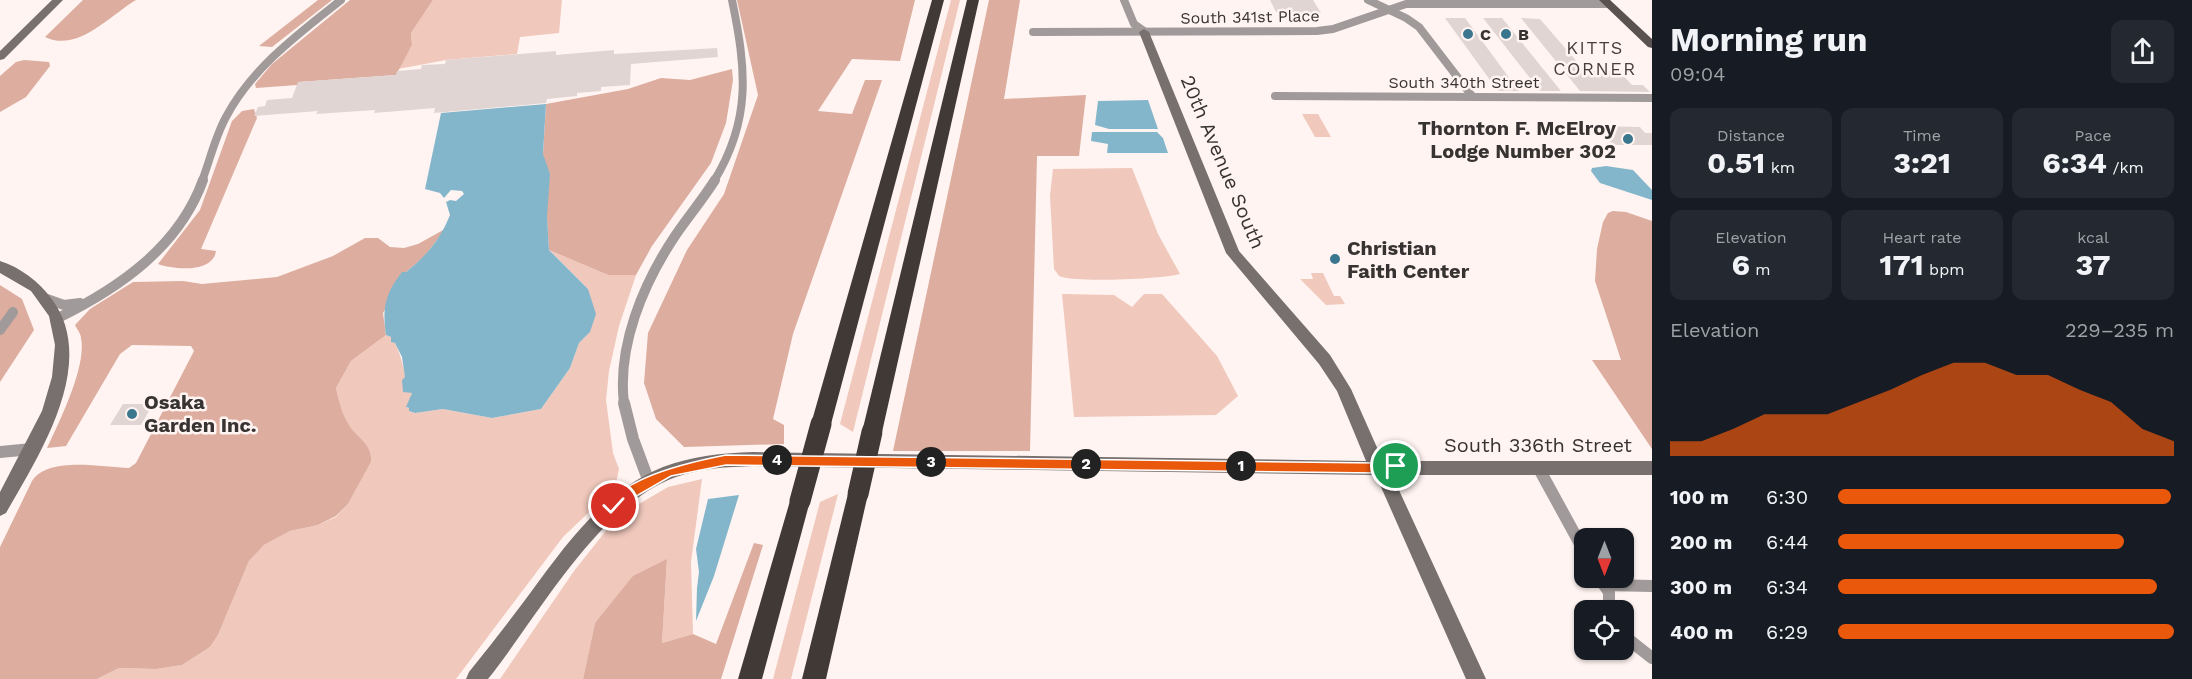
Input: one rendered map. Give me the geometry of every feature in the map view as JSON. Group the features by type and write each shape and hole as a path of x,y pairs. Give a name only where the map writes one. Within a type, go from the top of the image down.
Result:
{"highway":[{"path":"750,679 938,0"},
{"path":"814,679 973,0"}],"main road":[{"path":"1606,2 1652,45"}],"street":[{"path":"0,57 58,0"},
{"path":"58,318 95,300 137,269 177,228 196,195 225,117 247,84 278,51 341,0"},
{"path":"649,482 627,416 623,393 624,370 641,301 657,266 675,236 718,179 734,142 746,83 732,0"},
{"path":"1124,0 1134,24 1144,32"},
{"path":"1368,0 1406,18 1421,29 1472,96"},
{"name":"South 341st Place","path":"1033,32 1317,32 1333,29 1387,9 1413,4 1606,2"},
{"name":"20th Avenue South","path":"1144,32 1233,253 1249,274 1304,333 1337,377 1377,468 1388,483 1476,679"},
{"name":"South 340th Street","path":"1275,96 1652,98"},
{"path":"0,266 28,280 47,299 58,318 64,354 62,376 55,400 0,508"},
{"path":"47,299 69,306 95,300"},
{"path":"0,330 13,312"},
{"path":"0,452 32,449"},
{"name":"South 336th Street","path":"476,679 589,528 629,494 649,482 688,466 744,459 1377,468 1652,468"},
{"path":"1538,467 1574,533"},
{"path":"1634,584 1652,586"},
{"path":"1634,644 1652,658"}],"shaded area":[{"path":"83,0 136,0 81,36 57,41 45,37"},
{"path":"318,0 332,0 272,47 259,46"},
{"path":"350,0 433,0 411,33 412,45 396,75 299,82 297,85 256,88 255,84 272,64"},
{"path":"433,0 562,0 559,33 520,37 517,54 446,60 398,69 412,45 411,33"},
{"path":"737,0 915,0 900,61 852,59 818,111 852,114 865,80 882,80 793,334 773,419 784,425 784,444 684,447 656,419 644,383 648,333 687,250 724,194 758,95"},
{"path":"951,0 960,0 853,432 840,424"},
{"path":"989,0 1020,0 1004,99 1086,95 1079,156 1037,156 1030,451 893,451"},
{"path":"24,60 49,62 50,66 26,97 0,112 0,76 16,62"},
{"path":"732,69 733,80 726,123 711,163 652,246 636,275 608,275 549,250 543,154 546,104 628,89 661,78 690,80"},
{"path":"254,109 257,118 201,249 216,251 213,258 208,263 192,268 174,268 158,264 200,210 232,121 242,111"},
{"path":"1302,114 1318,114 1331,137 1315,137"},
{"path":"1132,168 1158,234 1180,274 1119,280 1059,276 1054,269 1050,196 1053,169"},
{"path":"1626,212 1652,221 1652,449 1592,360 1621,360 1595,281 1597,249 1603,222 1608,213"},
{"path":"445,229 425,256 406,272 383,313 386,335 351,361 336,388 347,421 352,430 367,445 371,455 371,462 348,504 336,516 318,525 290,531 264,545 249,561 218,635 210,647 182,665 156,669 119,668 97,679 0,679 0,547 32,481 40,473 50,468 90,465 129,468 136,463 194,351 191,346 132,345 120,354 66,446 47,448 71,394 80,363 81,336 75,325 90,309 133,282 183,281 202,284 277,277 333,256 365,238 378,238 390,247 404,248 418,244"},
{"path":"549,250 608,275 636,275 619,326 609,371 606,400 613,453 619,469 616,483 607,495 563,537 456,679 97,679 119,668 156,669 182,665 210,647 218,635 249,561 264,545 290,531 318,525 336,517 348,504 371,462 371,456 367,446 347,421 336,388 351,361 386,335 391,337 391,341 395,343 412,393 407,408 409,411 415,413 443,409 492,418 541,409 570,368 579,343 590,332 588,289"},
{"path":"1311,273 1323,273 1334,296 1340,296 1345,304 1326,305 1300,279 1313,279"},
{"path":"0,285 22,299 34,330 0,382"},
{"path":"1062,294 1114,295 1132,307 1144,294 1162,294 1217,356 1238,396 1216,415 1074,417"},
{"path":"702,479 691,562 693,634 662,643 667,559 595,623 583,679 500,679 574,571 617,517 668,487"},
{"path":"838,494 791,679 773,679 820,502"},
{"path":"754,543 763,545 721,679 583,679 595,623 633,576 667,559 662,643 693,634 716,644"}],"water":[{"path":"1148,100 1158,129 1109,129 1095,125 1098,101"},
{"path":"546,104 543,154 550,174 547,216 549,250 588,289 596,314 590,332 579,343 570,368 541,409 492,418 443,409 415,413 409,411 406,407 412,393 403,392 402,380 405,377 402,357 395,343 391,342 391,337 386,335 384,317 388,294 402,272 406,272 420,260 442,232 450,215 446,202 456,201 464,194 462,191 451,190 444,198 440,193 425,189 441,113"},
{"path":"1092,132 1157,132 1163,138 1168,153 1107,153 1108,144 1091,141"},
{"path":"1606,166 1633,170 1652,190 1652,200 1600,183 1591,171 1592,168"},
{"path":"739,495 714,576 696,621 699,572 696,549 708,499"}],"building":[{"path":"1270,0 1313,0 1321,13 1276,12"},
{"path":"1445,18 1465,18 1519,91 1498,91"},
{"path":"1483,18 1502,18 1561,91 1540,91"},
{"path":"1521,18 1540,19 1585,71 1619,71 1632,85 1643,85 1650,92 1580,91"},
{"path":"717,48 718,57 631,64 630,85 601,87 601,91 547,99 546,103 434,113 435,108 374,113 375,110 316,114 318,111 254,116 258,107 265,106 267,100 292,98 298,82 396,75 397,71 421,69 422,65 445,64 446,60 556,51 556,55 614,50 614,54"},
{"name":"Thornton F. McElroy Lodge Number 302","path":"1598,126 1640,127 1645,133 1652,133 1652,145 1613,145"},
{"name":"Osaka Garden Inc.","path":"123,404 153,404 141,425 110,425"}],"place":[{"name":"C","path":"1468,34"},
{"name":"B","path":"1506,34"},
{"name":"Thornton F. McElroy Lodge Number 302","path":"1628,139"},
{"name":"Christian Faith Center","path":"1335,259"},
{"name":"Osaka Garden Inc.","path":"132,414"}],"district":[{"name":"KITTS CORNER","path":"1595,57"}],"route":[{"path":"614,506 629,494 668,473 688,466 726,460 1377,468 1396,466"}]}
